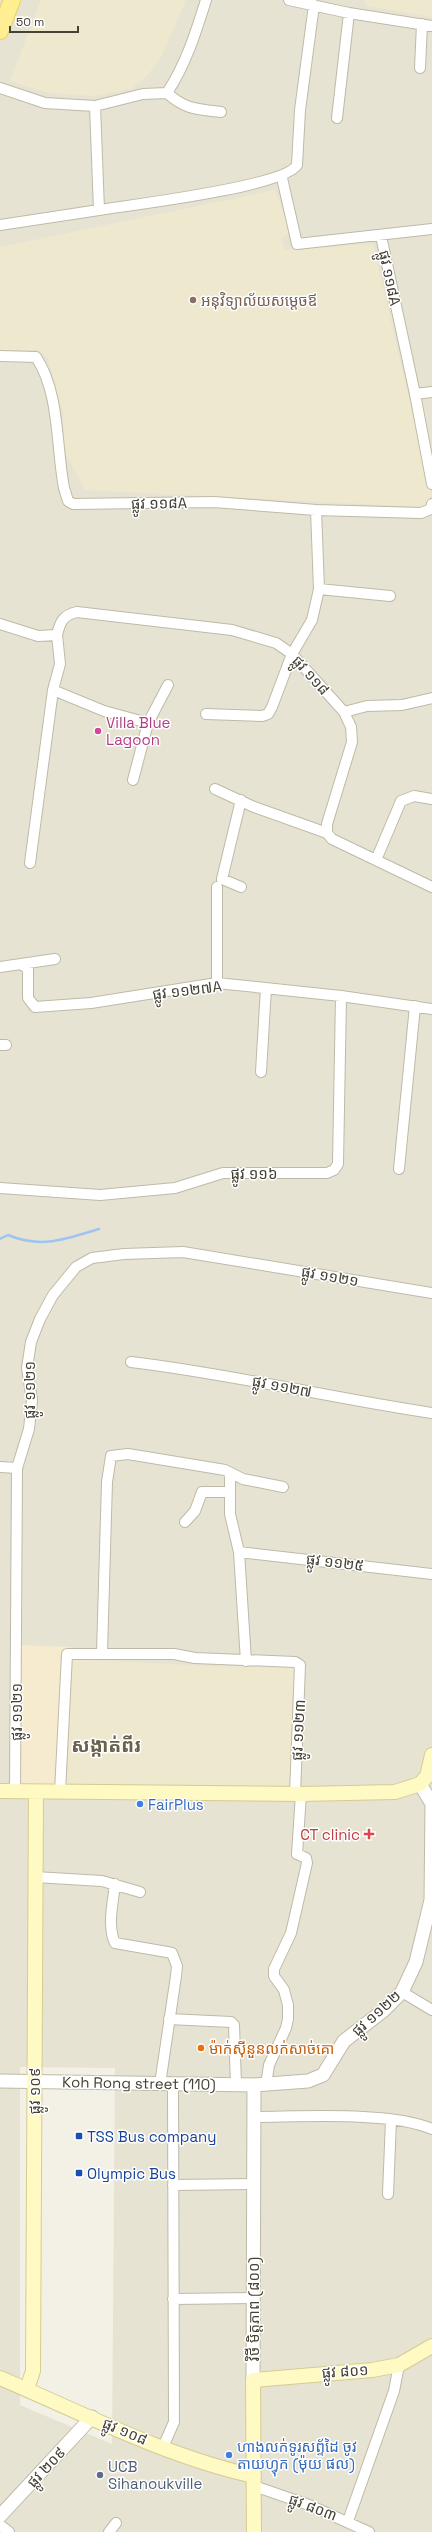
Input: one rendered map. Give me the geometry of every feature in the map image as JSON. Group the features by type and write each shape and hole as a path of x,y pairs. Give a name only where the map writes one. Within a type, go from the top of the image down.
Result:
{"main road":[{"path":"0,31 10,1"},
{"path":"0,1792 298,1794 395,1792 420,1784 432,1762"},
{"name":"ផ្លូវ ១០៩","path":"27,2389 32,2371 36,1792"},
{"name":"ផ្លូវ ៨០១","path":"253,2380 372,2370 399,2365 432,2346"},
{"name":"ផ្លូវ ១០៨","path":"0,2378 163,2447 254,2481"},
{"name":"វិថី មិត្តភាព (៨០០)","path":"253,2380 254,2532"}],"street":[{"path":"167,93 177,78 192,42 206,0"},
{"path":"289,0 349,13 432,26"},
{"path":"0,225 223,192 280,177 297,165 300,110 314,5"},
{"path":"337,118 349,13"},
{"path":"420,68 422,24"},
{"path":"0,88 46,103 95,106 143,94 167,93 180,105 189,108 221,112"},
{"path":"95,106 99,210"},
{"path":"280,177 282,178 297,244 380,236 432,229"},
{"name":"ផ្លូវ ១១៨A","path":"380,236 415,394 432,484"},
{"name":"ផ្លូវ ១១៨A","path":"0,356 36,357 42,366 50,394 64,488 68,501 73,504 214,502 316,510 421,513 432,508"},
{"path":"415,394 432,392"},
{"path":"206,714 250,717 268,714 292,654 312,620 319,589 316,510"},
{"path":"319,589 390,596"},
{"name":"ផ្លូវ ១១៨","path":"57,635 60,621 68,614 77,612 232,630 276,644 292,654 344,712 351,727 352,742 327,824 327,833"},
{"path":"0,624 38,636 57,635 60,664 53,690 30,863"},
{"path":"133,780 148,723 168,685"},
{"path":"53,690 104,711 148,723"},
{"path":"344,712 367,706 402,705 432,698"},
{"path":"215,789 327,833 332,839 432,886"},
{"path":"376,860 401,800 414,796 432,799"},
{"path":"241,800 222,879 241,887"},
{"path":"217,887 217,983"},
{"path":"0,967 55,959"},
{"name":"ផ្លូវ ១១២៧A","path":"22,964 28,969 28,998 35,1007 91,1003 217,983 341,996 432,1009"},
{"path":"261,1072 266,988"},
{"name":"ផ្លូវ ១១៦","path":"0,1188 100,1195 175,1188 222,1173 327,1173 334,1170 338,1164 341,996"},
{"path":"399,1169 415,1006"},
{"name":"ផ្លូវ ១១២១","path":"15,1792 17,1468 30,1422 32,1400 27,1368 30,1342 40,1318 53,1294 76,1267 92,1258 124,1254 183,1252 432,1293"},
{"name":"ផ្លូវ ១១២៧","path":"131,1362 272,1383 348,1400 432,1413"},
{"path":"102,1652 107,1482 111,1456 128,1454 225,1470 243,1479 283,1487"},
{"path":"0,1467 17,1468"},
{"path":"60,1792 67,1654 102,1652 174,1654 195,1658 246,1661 239,1552 230,1514 230,1473"},
{"path":"185,1522 196,1511 202,1492 229,1492"},
{"name":"ផ្លូវ ១១២៥","path":"239,1552 432,1574"},
{"name":"ផ្លូវ ១១២៣","path":"246,1661 295,1662 300,1665 297,1854 306,1858 308,1863 291,1933 274,1969 274,1976 284,1990 288,2005 288,2019 286,2028 260,2085"},
{"name":"ផ្លូវ ១១២២","path":"260,2085 308,2081 323,2075 344,2041 384,2010 402,1992 416,1962 431,1900 432,1804 420,1784"},
{"path":"35,1877 86,1879 115,1884 140,1892"},
{"path":"115,1884 111,1925 115,1943 172,1953 176,1958 177,1966 169,2019 166,2084 173,2185 174,2422 163,2447"},
{"path":"402,1992 432,2010"},
{"path":"169,2019 231,2022 234,2025 236,2085"},
{"name":"Koh Rong street (110)","path":"0,2081 260,2085"},
{"name":"វិថី មិត្តភាព (៨០០)","path":"253,2380 254,2116 260,2085"},
{"path":"254,2116 391,2120 432,2129"},
{"path":"388,2194 391,2120"},
{"path":"173,2185 254,2184"},
{"path":"173,2298 254,2298"},
{"path":"348,2521 394,2391 399,2365"},
{"name":"ផ្លូវ ២០៩","path":"0,2516 92,2417"},
{"name":"ផ្លូវ ៨០៣","path":"254,2481 348,2521 369,2532"},
{"path":"109,2532 116,2522"},
{"path":"0,2525 9,2532"}],"shaded area":[{"path":"0,0 432,0 432,2532 0,2532","holes":["20,2067 115,2068 112,2444 20,2405"]},
{"path":"41,0 186,0 161,57 147,76 131,89 96,96 48,93 10,81"},
{"path":"365,0 432,0 432,17 366,6"},
{"name":"អនុវិទ្យាល័យសម្តេចឪ","path":"275,190 291,233 281,238 285,250 373,244 431,494 430,502 425,507 85,490 64,451 63,413 48,358 37,350 0,351 0,247"},
{"path":"17,1645 71,1647 65,1788 14,1788"},
{"path":"71,1659 209,1666 291,1667 297,1670 292,1789 65,1788"}],"waterway":[{"path":"0,1239 8,1235 32,1241 54,1241 99,1229"}],"place":[{"name":"អនុវិទ្យាល័យសម្តេចឪ","path":"193,300"},
{"name":"Villa Blue Lagoon","path":"98,731"},
{"name":"FairPlus","path":"140,1804"},
{"name":"CT clinic","path":"369,1834"},
{"name":"ម៉ាក់សុីនួនលក់សាច់គោ","path":"201,2048"},
{"name":"TSS Bus company","path":"79,2136"},
{"name":"Olympic Bus","path":"79,2173"},
{"name":"ហាងលក់ទូរសព្ទ័ដៃ ចូវ តាយហ្វុក (ម៉ុយ ផល)","path":"229,2455"},
{"name":"UCB Sihanoukville","path":"100,2475"}],"district":[{"name":"សង្កាត់ពីរ","path":"106,1745"}]}
